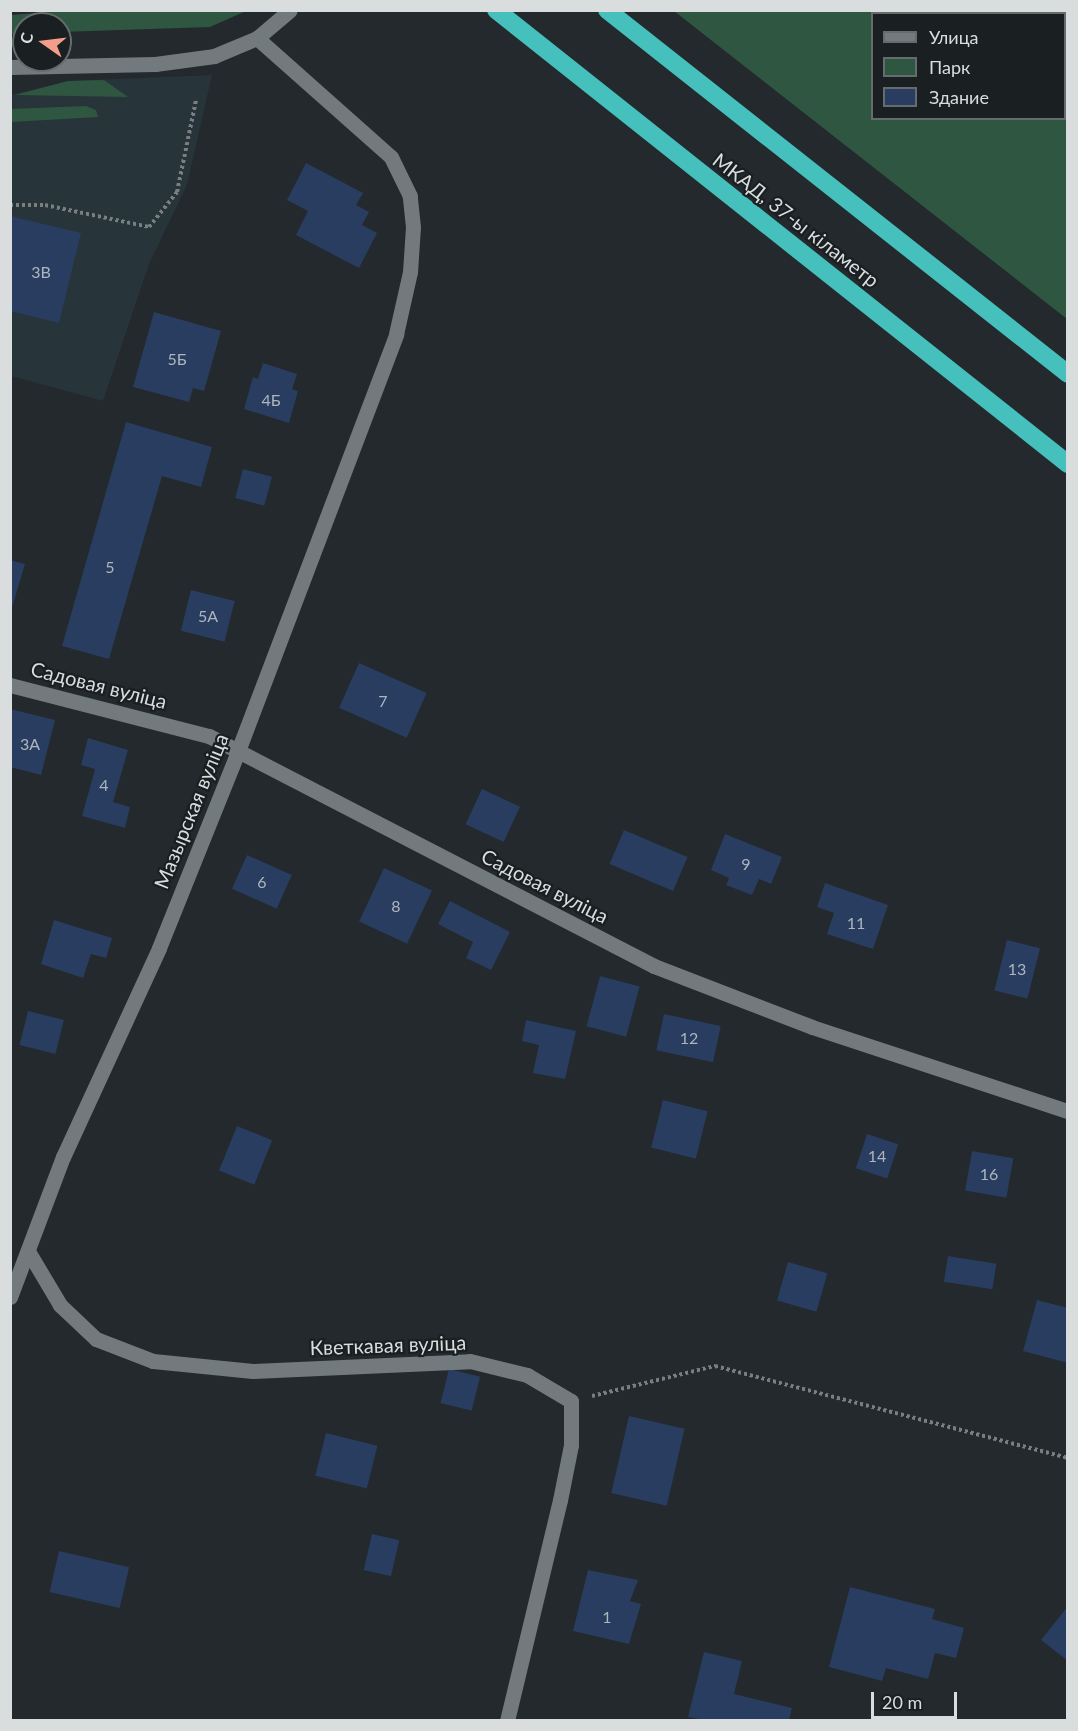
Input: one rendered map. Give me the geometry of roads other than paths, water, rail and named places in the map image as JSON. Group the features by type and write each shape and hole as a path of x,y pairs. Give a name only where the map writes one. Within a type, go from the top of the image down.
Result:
{"highway":[{"name":"МКАД, 37-ы кіламетр","path":"496,10 1068,464"},
{"path":"607,10 1068,374"}],"street":[{"path":"10,67 154,64 214,56 257,38 290,10"},
{"name":"Мазырская вуліца","path":"10,1297 63,1157 159,948 238,751 396,334 410,272 413,227 410,196 391,157 257,38"},
{"name":"Садовая вуліца","path":"10,685 142,716 209,736 654,966 812,1028 1068,1111"},
{"name":"Кветкавая вуліца","path":"28,1251 60,1305 96,1339 153,1360 253,1371 470,1361 528,1375 571,1401 570,1444 560,1500 507,1720"}]}
